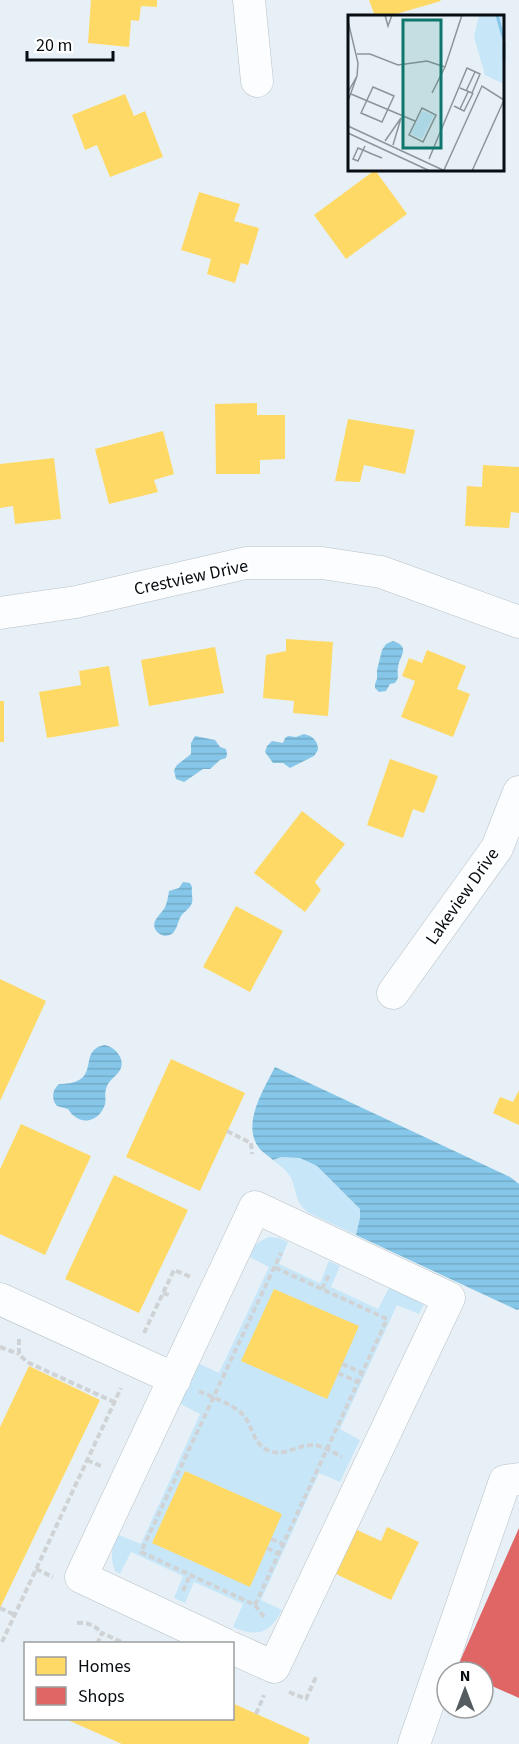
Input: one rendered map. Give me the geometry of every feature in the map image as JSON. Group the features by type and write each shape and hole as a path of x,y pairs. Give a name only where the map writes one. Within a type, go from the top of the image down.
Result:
{"street":[{"path":"249,0 257,81"},
{"name":"Crestview Drive","path":"0,613 76,603 246,563 322,563 381,572 519,622"},
{"name":"Lakeview Drive","path":"393,993 497,848 519,792"},
{"path":"220,1642 81,1577 185,1384 255,1207 449,1298 274,1667 234,1649"},
{"path":"0,1299 185,1384"},
{"path":"414,1744 505,1481 519,1479"}],"path":[{"path":"228,1131 251,1143 252,1154"},
{"path":"274,1267 387,1319 255,1605 141,1552 212,1397 294,1225"},
{"path":"141,1340 174,1270 192,1278"},
{"path":"163,1293 169,1295"},
{"path":"19,1330 19,1354"},
{"path":"0,1347 19,1354 27,1362 114,1402"},
{"path":"342,1364 363,1373"},
{"path":"338,1373 358,1382"},
{"path":"185,1384 243,1414 255,1438 268,1450 279,1453 309,1445 327,1449 348,1460"},
{"path":"3,1642 122,1385"},
{"path":"271,1539 283,1544"},
{"path":"267,1548 279,1554"},
{"path":"182,1592 190,1575"},
{"path":"0,1608 15,1615"},
{"path":"77,1623 85,1622 122,1642"},
{"path":"98,1642 102,1633"}],"shaded area":[{"path":"280,1157 300,1158 317,1166 360,1209 356,1235 304,1209 289,1175 273,1160"},
{"path":"269,1237 288,1242 279,1264 320,1283 329,1261 340,1266 331,1287 378,1309 389,1288 424,1304 419,1314 397,1305 340,1429 360,1440 340,1482 319,1473 261,1600 282,1610 273,1624 256,1633 233,1627 243,1604 194,1582 185,1603 174,1598 183,1576 131,1552 120,1574 115,1571 112,1557 114,1544 119,1535 141,1544 200,1414 179,1403 198,1363 219,1373 269,1267 248,1256 256,1244"}],"water":[{"path":"393,641 403,649 398,678 395,683 390,684 386,691 379,692 375,684 382,650 386,644"},
{"path":"304,734 314,739 318,750 314,756 290,768 283,763 273,763 265,752 272,741 283,743 288,736 296,737"},
{"path":"195,736 215,740 220,747 226,749 227,754 226,758 210,769 203,769 184,782 176,779 174,770 191,754 191,743"},
{"path":"183,882 190,883 192,887 192,903 181,916 173,933 166,936 159,934 154,925 155,921 165,907 169,891 179,888"},
{"path":"105,1045 118,1054 122,1062 121,1066 107,1086 105,1105 101,1113 91,1119 81,1120 68,1109 57,1106 53,1098 54,1092 59,1084 73,1083 81,1079 86,1073 92,1053 96,1048"},
{"path":"275,1067 510,1177 519,1184 519,1309 356,1235 360,1209 317,1166 300,1158 281,1157 273,1160 260,1150 254,1139 253,1118 260,1096"}],"building: Homes":[{"path":"91,0 157,0 157,7 141,6 139,21 131,20 129,47 88,43"},
{"path":"369,0 441,1 392,15 375,15"},
{"path":"125,94 134,116 145,111 163,157 110,177 97,145 85,150 72,115"},
{"path":"374,171 407,214 346,259 314,215"},
{"path":"199,192 240,204 234,221 259,228 248,265 241,263 235,283 207,274 211,259 181,250"},
{"path":"257,403 257,415 285,415 285,459 260,460 260,474 216,474 215,404"},
{"path":"348,419 415,430 405,474 364,465 360,482 335,481"},
{"path":"163,431 174,474 154,480 158,492 109,504 95,449"},
{"path":"54,458 61,519 15,524 13,506 0,508 0,464"},
{"path":"483,465 519,467 519,513 511,512 509,528 465,526 467,486 482,487"},
{"path":"286,639 333,642 328,716 293,713 294,701 263,698 266,655 286,651"},
{"path":"215,647 224,693 149,706 141,660"},
{"path":"427,650 466,666 457,689 470,694 453,737 401,717 415,681 402,676 409,658 422,663"},
{"path":"109,666 119,726 47,738 39,692 81,685 79,671"},
{"path":"0,701 4,701 4,742 0,742"},
{"path":"390,759 438,776 424,813 413,809 403,838 367,825"},
{"path":"302,811 345,844 315,882 321,890 305,912 254,873"},
{"path":"236,906 283,931 250,992 203,967"},
{"path":"0,979 46,1001 0,1101"},
{"path":"171,1059 245,1093 200,1191 126,1157"},
{"path":"519,1090 519,1125 493,1113 500,1097 513,1102"},
{"path":"21,1124 91,1156 45,1255 0,1234 0,1169"},
{"path":"114,1175 188,1210 139,1313 65,1279"},
{"path":"274,1289 359,1326 327,1399 241,1361"},
{"path":"29,1366 100,1400 0,1608 0,1427"},
{"path":"185,1471 282,1514 250,1587 152,1543"},
{"path":"387,1527 419,1542 391,1600 336,1574 357,1530 381,1541"},
{"path":"234,1704 310,1738 308,1744 122,1744 70,1721 234,1720"}],"building: Shops":[{"path":"519,1528 519,1698 495,1687 495,1660 460,1660"}]}
